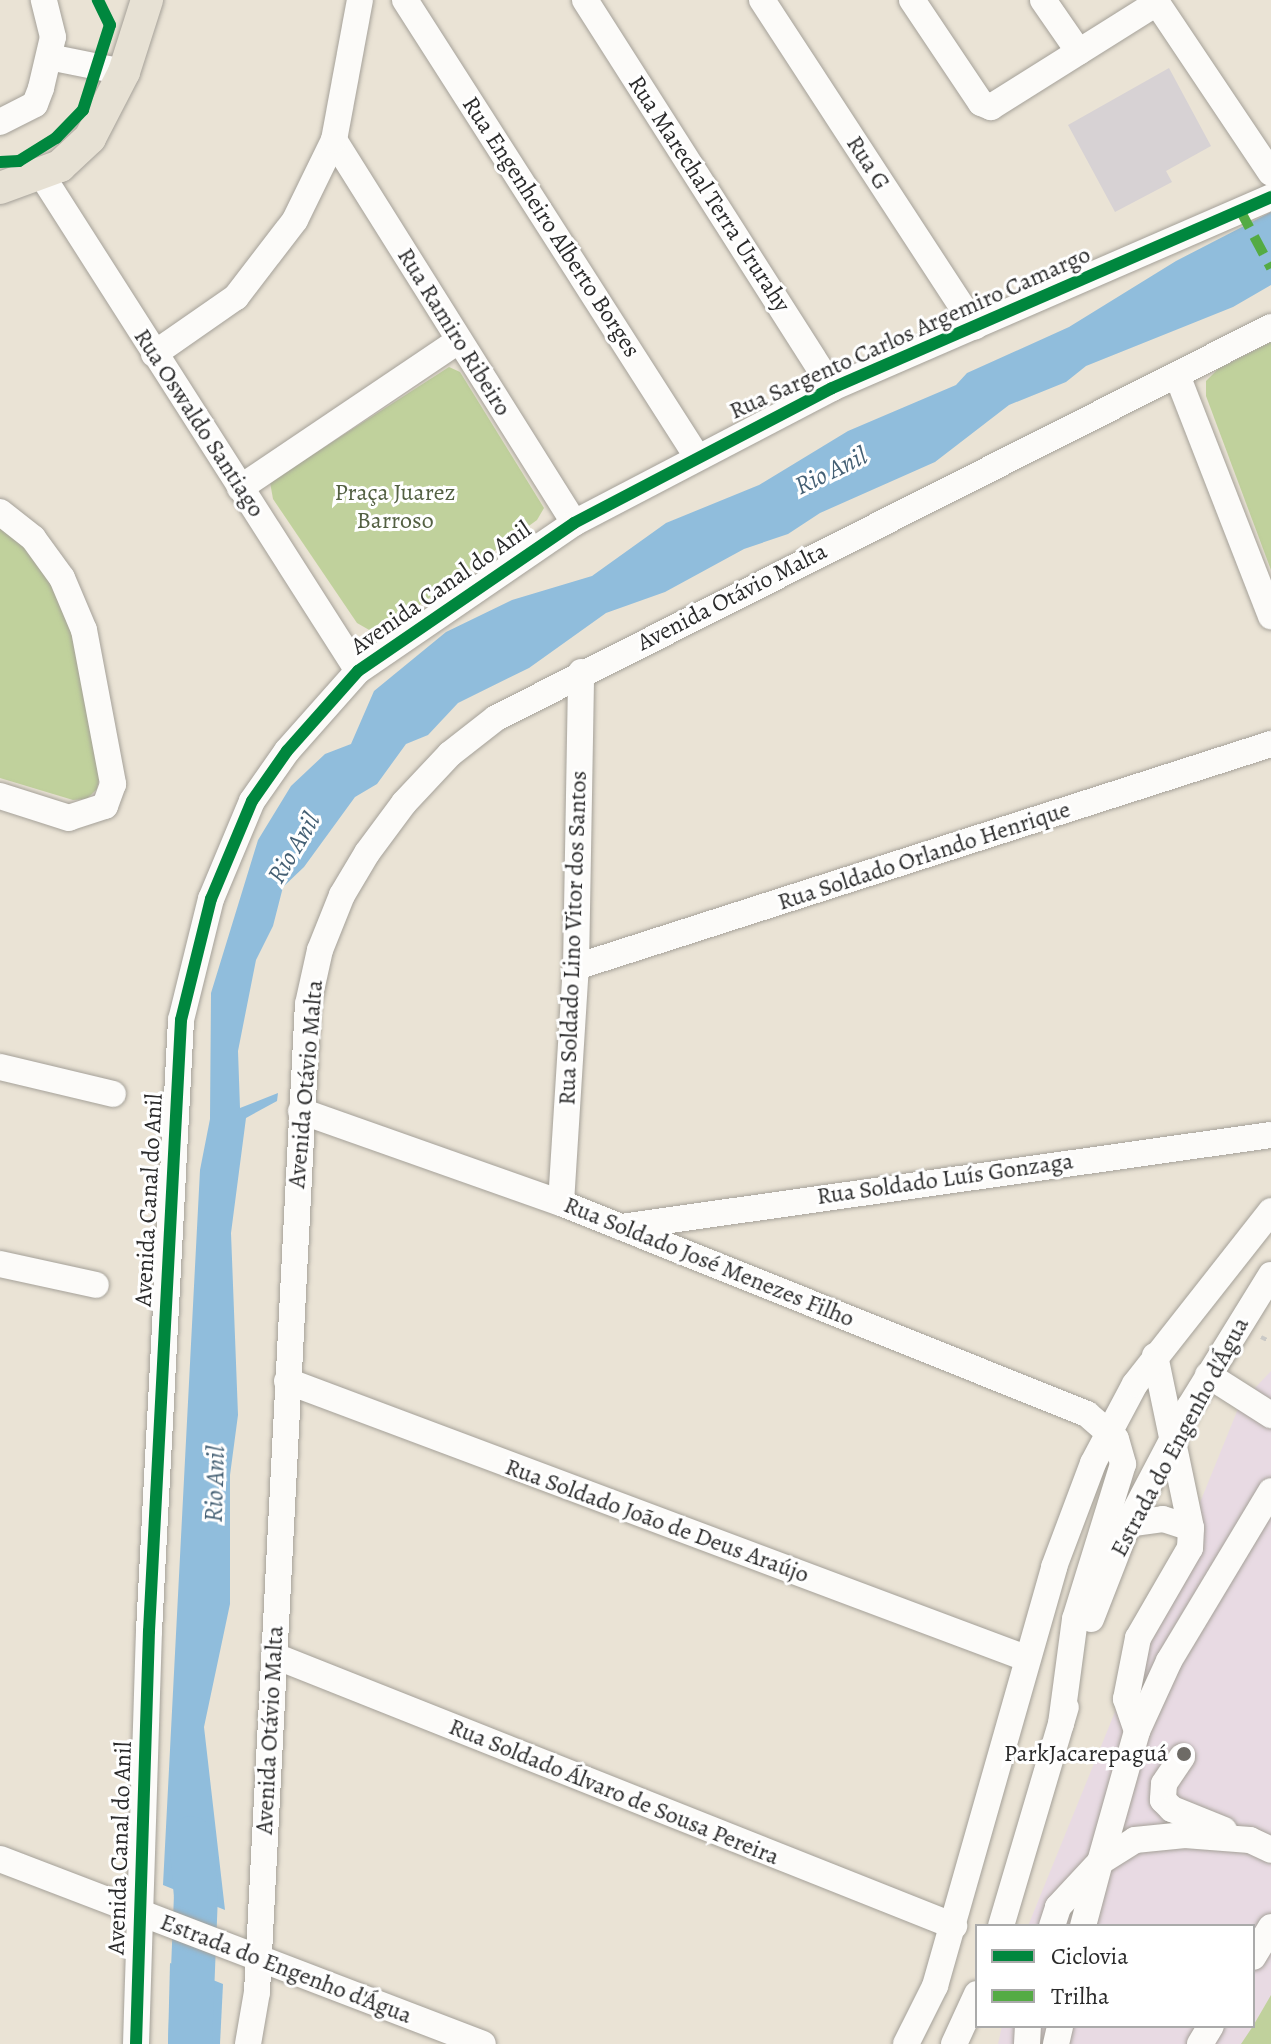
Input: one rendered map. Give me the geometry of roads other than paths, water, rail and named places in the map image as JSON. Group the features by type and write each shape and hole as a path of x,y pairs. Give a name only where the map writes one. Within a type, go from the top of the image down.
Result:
{"main road":[{"path":"0,188 60,166 90,138 124,72 146,1"}],"street":[{"path":"0,122 35,104 49,57 52,26 44,0"},
{"path":"154,354 236,297 268,260 334,140 360,0"},
{"name":"Rua Engenheiro Alberto Borges","path":"405,0 696,455"},
{"name":"Rua Marechal Terra Ururahy","path":"585,0 832,388"},
{"name":"Rua G","path":"762,0 975,327"},
{"path":"912,0 985,106 996,107 1156,2 1271,173"},
{"path":"1043,0 1079,52"},
{"path":"49,57 124,72"},
{"name":"Rua Ramiro Ribeiro","path":"334,140 574,523"},
{"name":"Rua Oswaldo Santiago","path":"41,174 358,671"},
{"name":"Rua Sargento Carlos Argemiro Camargo","path":"574,523 696,455 832,388 1271,197"},
{"name":"Avenida Otávio Malta","path":"248,2044 250,1957 275,1656 308,1004 320,950 342,895 367,853 404,803 450,754 496,718 581,672 1271,327"},
{"path":"240,488 458,341"},
{"path":"1177,375 1271,616"},
{"path":"0,512 33,538 55,568 84,630 113,784 105,806 69,818 0,796"},
{"name":"Avenida Canal do Anil","path":"136,2044 149,1917 181,1020 211,899 252,801 287,751 358,671 574,523"},
{"name":"Rua Soldado Lino Vitor dos Santos","path":"561,1203 576,967 581,672"},
{"name":"Rua Soldado Orlando Henrique","path":"576,967 1271,744"},
{"path":"0,1067 113,1094"},
{"name":"Rua Soldado José Menezes Filho","path":"301,1111 561,1203 1069,1404 1108,1432"},
{"name":"Rua Soldado Luís Gonzaga","path":"620,1227 1271,1135"},
{"name":"Estrada do Engenho d'Água","path":"906,2044 935,1986 954,1926 1028,1659 1079,1494 1108,1432 1155,1356 1271,1211"},
{"path":"0,1264 96,1285"},
{"name":"Estrada do Engenho d'Água","path":"1002,1924 1092,1615 1128,1524 1208,1375 1271,1275"},
{"path":"1137,1731 1126,1699 1138,1638 1190,1548 1191,1528 1155,1356"},
{"path":"1208,1375 1271,1415"},
{"name":"Rua Soldado João de Deus Araújo","path":"287,1381 1028,1659"},
{"path":"1061,1724 1075,1619 1121,1485 1122,1453 1108,1432"},
{"path":"1084,1924 1137,1731 1169,1661 1271,1491"},
{"path":"1128,1524 1163,1519 1191,1528"},
{"name":"Rua Soldado Álvaro de Sousa Pereira","path":"275,1656 954,1926"},
{"path":"1182,1757 1164,1784 1163,1800 1172,1809 1260,1845"},
{"path":"1053,1924 1058,1907 1100,1862 1135,1840 1158,1834 1260,1845"},
{"name":"Estrada do Engenho d'Água","path":"0,1859 250,1957 435,2035 483,2044"},
{"path":"1255,1954 1271,1927"},
{"path":"956,2042 975,1999"}],"water":[{"path":"1271,212 1271,285 1233,307 1086,366 1066,382 1009,405 935,462 820,513 788,534 744,549 665,592 606,613 529,668 458,703 428,735 406,744 377,784 355,797 304,867 283,887 273,926 256,960 238,1051 240,1108 278,1093 277,1101 246,1118 231,1233 238,1415 230,1475 230,1604 204,1727 225,1910 163,1885 200,1170 210,1119 211,993 258,840 291,786 325,754 351,744 374,691 446,632 512,600 592,576 666,523 759,485 848,431 956,385 967,373 1069,327 1176,261"},
{"path":"170,1963 223,1984 220,2044 168,2044"}],"waterway":[{"name":"Rio Anil","path":"190,2044 196,1897 191,1838"}],"place":[{"name":"ParkJacarepaguá","path":"1184,1754"}],"park label":[{"name":"Praça Juarez Barroso","path":"395,507"}]}
